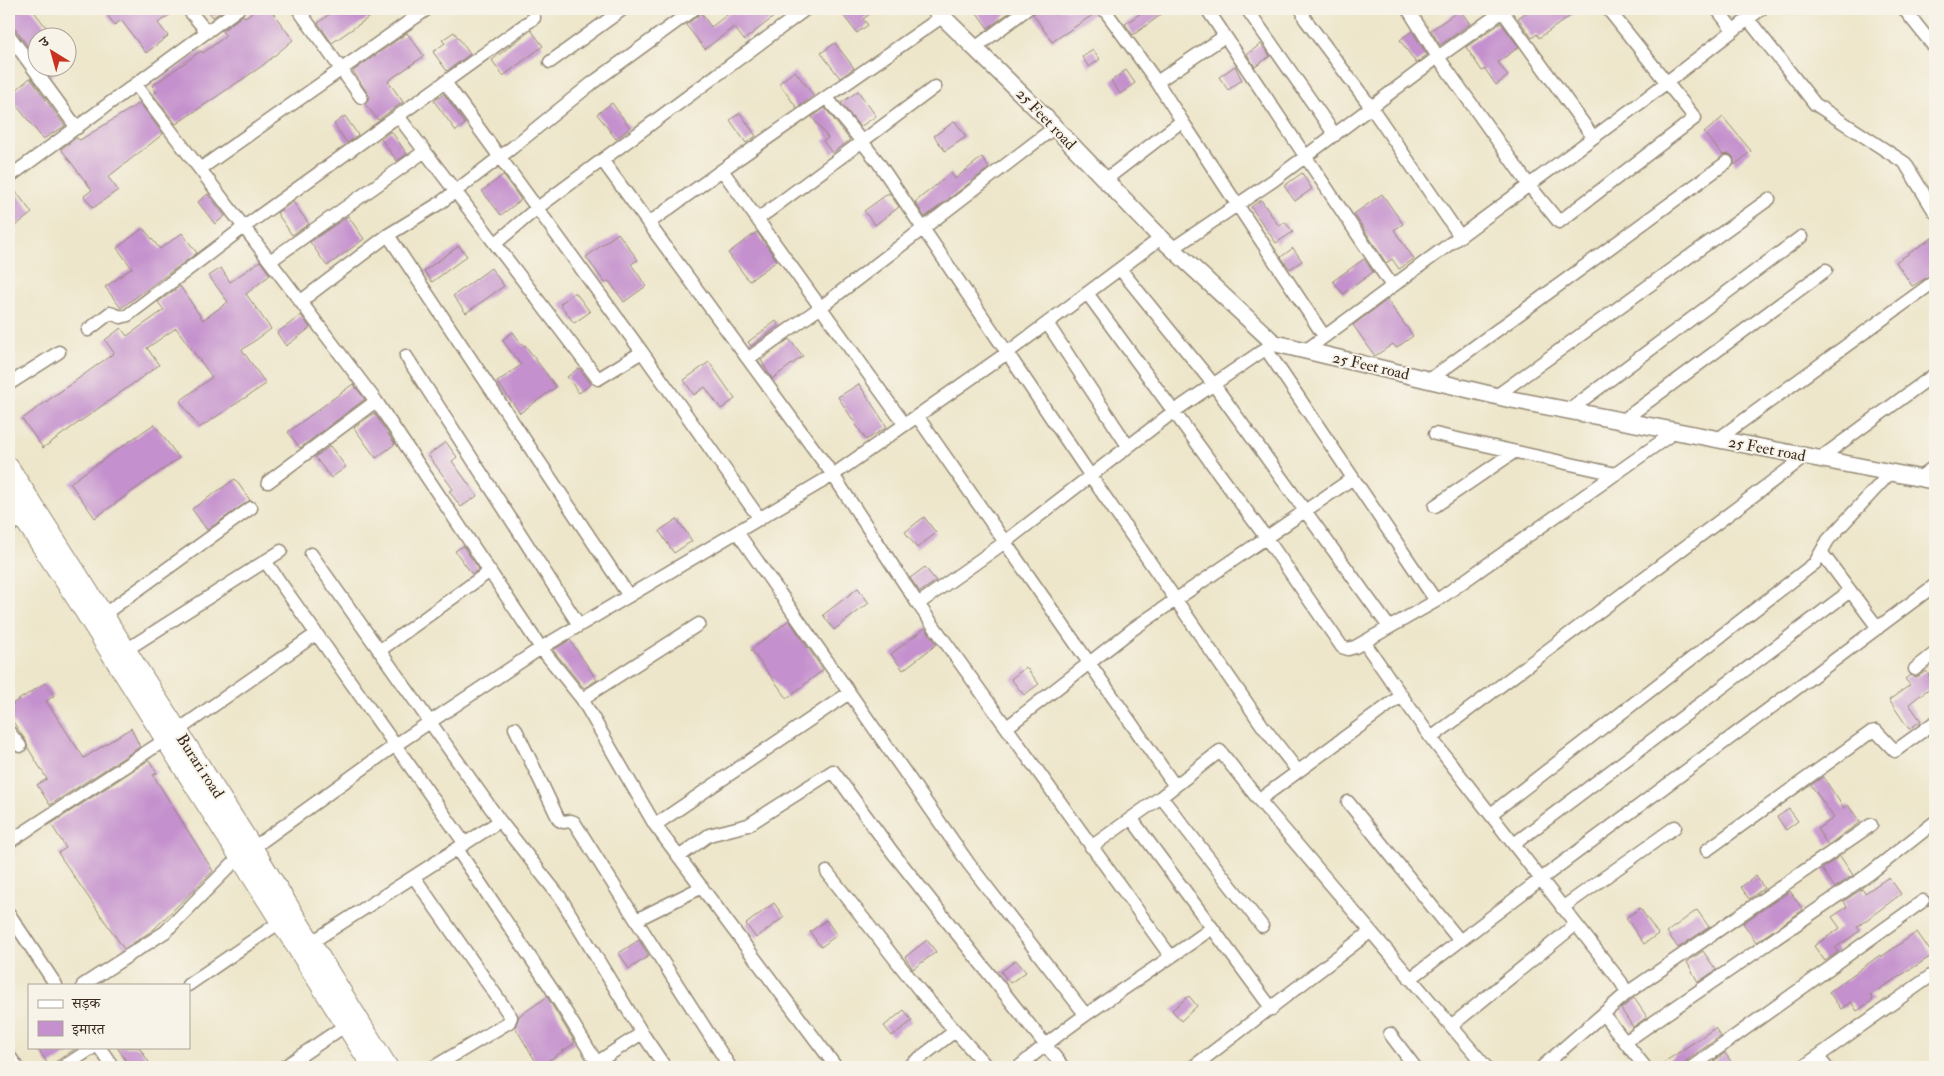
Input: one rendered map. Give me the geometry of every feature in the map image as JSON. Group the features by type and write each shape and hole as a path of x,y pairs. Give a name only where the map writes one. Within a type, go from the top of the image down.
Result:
{"main road":[{"name":"Burari road","path":"9,467 22,517 103,616 126,650 171,736"},
{"name":"Burari road","path":"9,497 171,736 246,853 312,942 388,1067"},
{"name":"Burari road","path":"246,853 280,922 346,1025 367,1065"}],"street":[{"path":"188,9 207,32"},
{"path":"9,177 238,9"},
{"path":"200,169 426,9"},
{"path":"550,62 623,9"},
{"path":"300,301 388,235 455,191 591,84 694,9"},
{"path":"496,243 536,208 806,9"},
{"path":"975,48 1027,9"},
{"path":"1104,9 1157,82 1236,206 1324,336"},
{"path":"1207,9 1392,286"},
{"path":"1246,9 1335,135"},
{"path":"1302,9 1305,19 1371,107 1460,236"},
{"path":"1408,9 1438,57 1528,185 1559,222 1695,118 1608,9"},
{"path":"1717,9 1733,30"},
{"path":"1305,351 1593,137 1759,9"},
{"path":"1904,9 1935,48"},
{"path":"303,10 361,97"},
{"path":"85,984 165,932 246,853 394,746 541,648 833,475 1007,353 1120,269 1236,206 1503,10 1593,137"},
{"path":"649,223 827,98 939,13"},
{"name":"25 Feet road","path":"939,13 1056,127 1166,244 1270,346 1305,351 1568,411 1935,481"},
{"path":"88,330 110,313 121,318 128,315 244,227 534,18"},
{"path":"1748,19 1815,104 1905,164 1935,212"},
{"path":"9,35 77,128"},
{"path":"1157,82 1225,36"},
{"path":"445,82 642,352 760,519"},
{"path":"136,85 376,402 541,648 582,699 655,825 836,1067"},
{"path":"758,220 935,87"},
{"path":"827,98 878,162 1176,601 1262,725 1297,770"},
{"path":"398,116 598,379 642,352"},
{"path":"1105,180 1182,121"},
{"path":"749,358 821,307 1056,127"},
{"path":"270,261 425,151"},
{"path":"602,160 833,475 918,604 1171,957"},
{"path":"1429,380 1727,162"},
{"path":"722,170 905,424"},
{"path":"1496,396 1769,199"},
{"path":"388,235 630,596"},
{"path":"1568,411 1801,237"},
{"path":"1120,269 1214,385 1390,628"},
{"path":"1622,421 1826,270"},
{"path":"1718,439 1935,281"},
{"path":"1086,293 1267,539 1338,643 1348,649 1390,628 1436,601 1676,431"},
{"path":"1047,323 1128,446"},
{"path":"918,604 1005,542 1173,412 1270,346 1353,478 1436,601"},
{"path":"9,384 59,352"},
{"path":"406,356 579,625"},
{"path":"1431,738 1813,458 1935,374"},
{"path":"268,482 376,402"},
{"path":"917,416 1088,664 1175,786"},
{"path":"1435,434 1616,474"},
{"path":"1435,506 1514,452"},
{"path":"1919,478 1935,466"},
{"path":"1491,814 1815,563 1828,540 1891,472"},
{"path":"1007,727 1088,664 1353,478"},
{"path":"103,616 251,508"},
{"path":"737,532 969,864 1085,1014"},
{"path":"126,650 281,550"},
{"path":"1822,553 1878,628"},
{"path":"311,554 500,821 565,904 642,1033 666,1067"},
{"path":"265,561 394,746 461,847 551,988 594,1065 642,1033"},
{"path":"380,651 490,571"},
{"path":"1410,979 1935,584"},
{"path":"1514,844 1850,591"},
{"path":"582,699 699,624"},
{"path":"9,842 171,736 316,634"},
{"path":"1364,642 1431,738 1621,982 1627,993"},
{"path":"1915,668 1935,653"},
{"path":"655,825 849,693"},
{"path":"1259,800 1297,770 1402,696"},
{"path":"1707,850 1871,732 1876,731 1895,751 1935,722"},
{"path":"515,728 559,820 574,822 730,1067"},
{"path":"9,732 20,746"},
{"path":"1091,847 1220,752 1370,932 1486,1067"},
{"path":"680,856 710,835 748,825 833,771 893,853 1063,1067"},
{"path":"1161,797 1262,926"},
{"path":"1348,802 1460,941"},
{"path":"1131,818 1272,1009"},
{"path":"312,942 500,821"},
{"path":"1625,1042 1869,874 1935,822"},
{"path":"1542,1067 1627,993 1871,825"},
{"path":"1562,908 1675,827"},
{"path":"827,872 920,991 987,1067"},
{"path":"414,877 512,1017 509,1022 434,1067"},
{"path":"636,920 702,887"},
{"path":"1692,1067 1923,901"},
{"path":"9,914 55,984"},
{"path":"189,984 280,922"},
{"path":"1451,1026 1576,925"},
{"path":"1019,1067 1085,1014 1212,928"},
{"path":"1193,1067 1272,1009 1370,932"},
{"path":"1803,1067 1822,1062 1935,973"},
{"path":"1603,1014 1645,1067"},
{"path":"284,1067 346,1025"},
{"path":"908,1067 955,1031"},
{"path":"1390,1034 1415,1067"},
{"path":"64,1067 92,1048"},
{"path":"100,1048 113,1067"},
{"path":"9,1056 17,1067"}],"building":[{"path":"9,9 32,9 47,28 28,28 28,46 16,30 9,27"},
{"path":"113,9 178,9 158,23 168,36 146,53 121,20 115,25 107,15"},
{"path":"206,9 225,9 213,17"},
{"path":"257,9 270,9 293,40 262,66 176,124 153,94 157,92 152,86 201,51 203,53 226,36 222,31 243,15 245,17"},
{"path":"336,9 381,9 332,43 318,23"},
{"path":"735,9 784,9 744,40 734,27 705,49 686,25 701,13 711,27"},
{"path":"838,9 877,9 863,19 868,25 857,33"},
{"path":"974,9 1014,9 988,28"},
{"path":"1041,9 1096,9 1097,12 1052,42 1033,14"},
{"path":"1147,9 1169,9 1133,35 1125,24"},
{"path":"1531,9 1580,9 1539,38 1537,34 1532,38 1518,18"},
{"path":"1460,10 1470,24 1440,45 1431,30"},
{"path":"1501,23 1519,47 1498,62 1508,76 1496,85 1485,69 1482,71 1466,47"},
{"path":"531,30 543,46 503,76 492,60"},
{"path":"1412,31 1427,55 1416,63 1400,40"},
{"path":"454,32 470,54 447,71 433,52 445,43 442,40"},
{"path":"407,33 424,56 388,81 403,102 378,120 365,104 370,97 353,71"},
{"path":"835,43 854,68 840,78 821,53"},
{"path":"1261,44 1270,56 1255,67 1247,54"},
{"path":"1093,50 1100,59 1089,67 1082,57"},
{"path":"1235,66 1242,80 1228,90 1219,77"},
{"path":"1126,70 1135,83 1120,94 1111,81"},
{"path":"795,71 814,96 797,108 779,83"},
{"path":"30,78 65,126 43,139 9,96"},
{"path":"858,91 876,116 860,127 841,103"},
{"path":"444,94 465,124 456,131 434,101"},
{"path":"140,103 163,134 108,177 118,190 93,208 84,196 92,190 61,149 76,138 80,140"},
{"path":"612,103 630,128 616,139 597,114"},
{"path":"825,108 850,140 832,153 823,141 828,138 812,117"},
{"path":"740,113 756,136 746,143 730,120"},
{"path":"345,116 358,135 347,143 334,124"},
{"path":"1723,117 1751,151 1735,165 1733,157 1730,154 1723,155 1704,133"},
{"path":"955,121 966,137 945,151 934,136"},
{"path":"391,131 407,154 397,161 381,139"},
{"path":"982,157 989,168 925,217 915,202 951,173 955,179"},
{"path":"1302,173 1312,189 1295,201 1284,186"},
{"path":"503,175 521,200 501,215 482,191"},
{"path":"9,185 11,185 32,213 15,226 9,218"},
{"path":"889,193 899,207 875,225 864,211"},
{"path":"208,194 225,216 215,224 198,202"},
{"path":"1382,194 1403,224 1394,230 1414,259 1399,269 1392,259 1386,263 1354,214"},
{"path":"1261,200 1279,226 1285,222 1293,232 1276,243 1251,207"},
{"path":"293,202 309,224 292,235 277,213"},
{"path":"348,216 364,239 327,266 310,242"},
{"path":"143,228 160,249 182,233 197,253 121,308 105,287 132,268 117,248"},
{"path":"757,232 777,261 749,281 728,253"},
{"path":"618,233 638,260 631,264 646,286 624,302 609,281 605,283 586,257"},
{"path":"1935,236 1935,273 1912,286 1896,262"},
{"path":"459,246 467,256 432,282 424,271"},
{"path":"1293,248 1302,261 1290,269 1281,257"},
{"path":"1364,259 1373,272 1343,294 1333,281"},
{"path":"260,261 270,275 246,294 271,329 242,350 266,384 199,428 180,401 212,377 176,328 147,348 159,365 43,448 22,419 114,353 105,340 121,328 127,336 164,310 158,302 180,286 203,320 228,302 209,276 221,268 230,282"},
{"path":"491,268 504,286 466,313 453,296"},
{"path":"575,292 590,312 574,323 560,304"},
{"path":"1387,300 1413,336 1396,348 1393,344 1375,356 1353,325"},
{"path":"301,315 310,328 286,346 277,333"},
{"path":"776,321 779,326 751,346 748,342"},
{"path":"513,332 556,387 520,413 497,382 521,365 502,340"},
{"path":"789,339 803,356 772,379 761,360"},
{"path":"709,362 735,399 721,409 705,387 694,395 684,380"},
{"path":"579,368 591,384 579,393 567,377"},
{"path":"353,384 365,399 300,448 288,432"},
{"path":"859,384 887,427 866,440 838,397"},
{"path":"374,413 395,444 376,458 354,428"},
{"path":"154,424 179,458 95,518 70,483"},
{"path":"446,442 457,457 452,461 477,496 461,507 449,491 453,489 428,455"},
{"path":"330,446 346,467 331,478 315,457"},
{"path":"235,479 250,500 207,530 192,509"},
{"path":"924,517 936,533 917,548 905,532"},
{"path":"677,519 692,541 674,553 659,531"},
{"path":"463,546 479,569 472,574 455,551"},
{"path":"925,567 936,581 920,592 910,578"},
{"path":"858,588 869,603 834,630 823,615"},
{"path":"789,620 823,670 787,698 751,650"},
{"path":"925,628 937,644 903,670 891,654"},
{"path":"570,640 597,680 584,688 553,650"},
{"path":"1026,667 1039,684 1024,695 1011,679"},
{"path":"1926,671 1935,684 1909,704 1921,721 1909,729 1889,700 1910,685 1905,679 1910,675 1917,677"},
{"path":"45,683 54,696 46,701 84,758 131,728 140,747 50,805 37,785 47,779 28,748 26,741 9,716 9,706"},
{"path":"149,760 157,773 153,775 213,871 153,930 124,949 58,853 66,848 51,824"},
{"path":"1823,777 1844,808 1848,805 1860,822 1828,845 1817,829 1834,818 1811,785"},
{"path":"1789,809 1798,821 1786,830 1777,817"},
{"path":"1840,856 1853,875 1835,888 1822,869"},
{"path":"1756,876 1764,888 1749,899 1741,887"},
{"path":"1889,877 1901,894 1857,927 1860,931 1835,948 1838,952 1825,961 1814,946 1840,928 1832,917 1847,907 1844,901 1862,889 1865,893"},
{"path":"1790,891 1803,910 1756,942 1743,923"},
{"path":"774,903 784,917 756,938 746,924"},
{"path":"1640,908 1658,934 1644,944 1626,918"},
{"path":"1697,910 1709,927 1678,948 1667,932"},
{"path":"826,920 837,935 821,947 810,932"},
{"path":"1917,932 1933,955 1870,995 1873,1000 1857,1011 1851,1002 1841,1009 1829,992 1880,955 1881,957"},
{"path":"639,940 649,956 629,969 619,953"},
{"path":"927,940 936,952 913,969 905,957"},
{"path":"1703,951 1716,970 1698,982 1687,962"},
{"path":"1016,960 1026,972 1010,983 1001,972"},
{"path":"1189,996 1197,1006 1181,1021 1172,1010"},
{"path":"547,997 575,1043 539,1067 515,1027 519,1016"},
{"path":"1634,998 1647,1017 1633,1027 1621,1009"},
{"path":"904,1010 912,1021 892,1036 884,1026"},
{"path":"1715,1028 1721,1036 1687,1060 1684,1067 1657,1067"},
{"path":"38,1048 76,1048 49,1066"},
{"path":"118,1048 140,1048 152,1067 130,1067"},
{"path":"1725,1053 1735,1067 1718,1067 1714,1061"}]}
